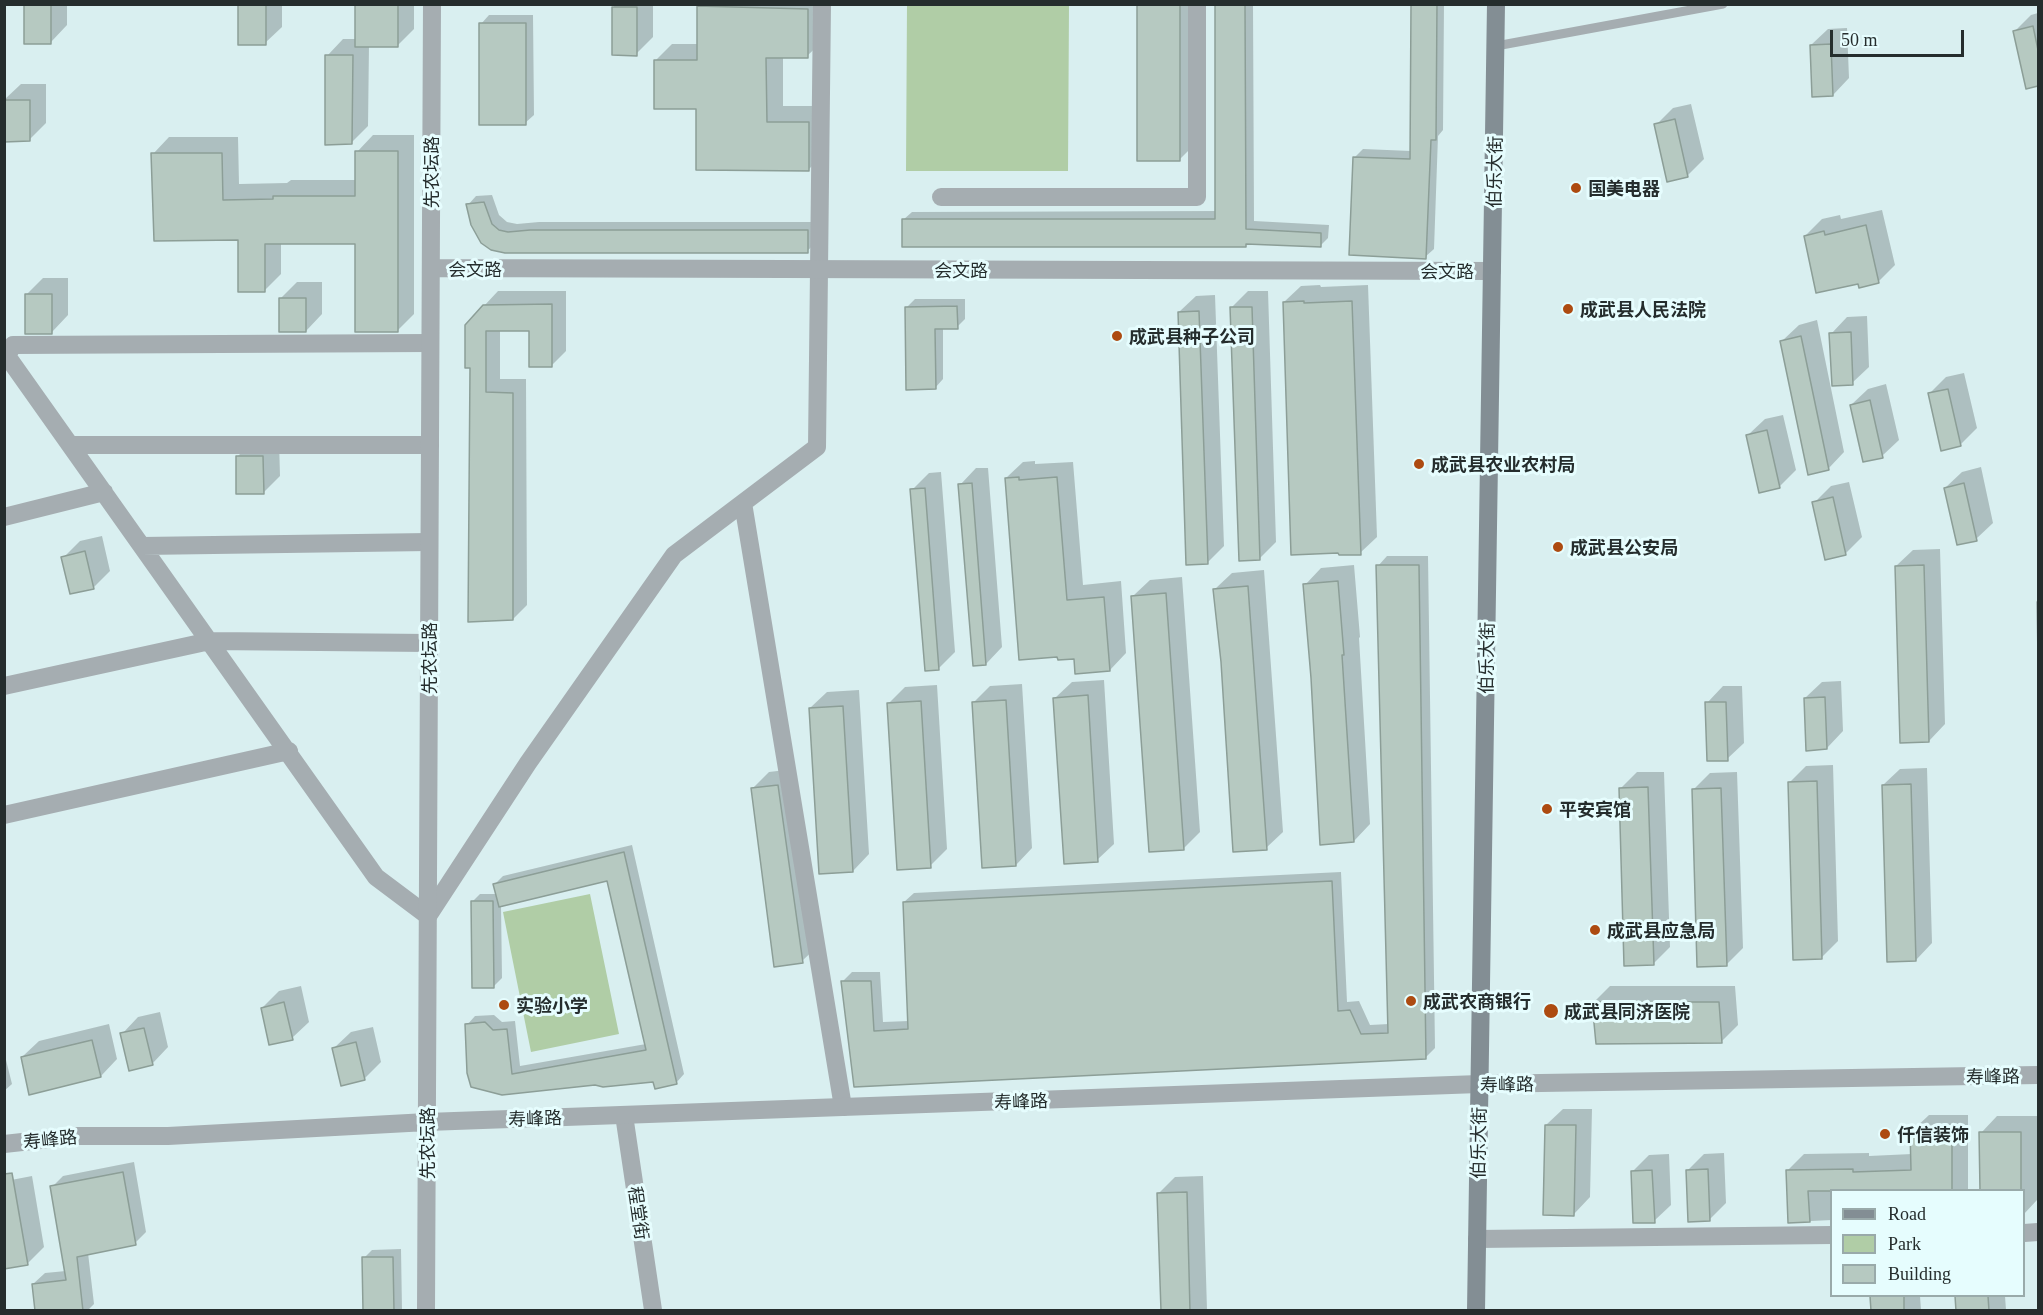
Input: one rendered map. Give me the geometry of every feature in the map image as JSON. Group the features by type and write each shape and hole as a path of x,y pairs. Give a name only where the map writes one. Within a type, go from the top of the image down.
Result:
{"main road":[{"name":"伯乐大街","path":"1476,1311 1496,4"}],"street":[{"name":"先农坛路","path":"426,1311 432,4"},
{"path":"430,343 13,345 6,356 289,751 376,877 428,916 528,763 674,555 817,447 822,4"},
{"path":"941,197 1197,197 1197,4"},
{"name":"会文路","path":"431,268 1492,272"},
{"path":"71,446 430,445"},
{"path":"4,517 104,492"},
{"path":"743,503 843,1107"},
{"path":"142,546 429,542"},
{"path":"4,686 210,641 429,642"},
{"path":"4,815 289,751"},
{"name":"寿峰路","path":"4,1144 77,1136 168,1136 427,1122 1479,1084 2038,1076"},
{"name":"程堂街","path":"624,1115 653,1311"},
{"path":"1477,1239 1830,1235"}],"lane":[{"path":"1496,46 1723,4"}],"green space":[{"path":"907,5 1069,5 1068,171 906,171"},
{"path":"590,894 619,1034 531,1052 503,912"}],"building":[{"path":"24,4 51,4 51,44 24,44"},
{"path":"238,4 266,4 266,45 238,45"},
{"path":"355,4 398,4 398,47 355,47"},
{"path":"1137,4 1180,4 1180,161 1137,161"},
{"path":"1215,4 1245,4 1246,229 1321,233 1321,247 1246,244 1246,247 902,247 902,219 1215,219"},
{"path":"1411,4 1437,4 1436,140 1431,140 1426,259 1349,255 1353,157 1410,159"},
{"path":"697,6 808,9 808,58 766,58 767,122 809,122 809,171 696,170 696,109 654,109 654,60 697,60"},
{"path":"612,7 637,7 637,56 612,55"},
{"path":"479,23 526,23 526,125 479,125"},
{"path":"2033,26 2038,50 2038,86 2026,89 2013,31"},
{"path":"1831,44 1833,96 1812,97 1810,45"},
{"path":"325,55 353,55 352,144 325,145"},
{"path":"4,100 30,100 30,141 4,142"},
{"path":"1675,119 1688,177 1667,182 1654,124"},
{"path":"355,151 398,151 398,332 355,332 355,244 265,244 265,292 238,292 238,240 154,241 151,153 222,153 223,200 273,199 273,196 355,196"},
{"path":"484,202 492,224 499,230 508,232 530,230 808,230 808,253 505,253 491,250 481,243 471,225 466,204"},
{"path":"1866,225 1879,283 1859,288 1858,284 1816,293 1804,236 1824,231 1825,235"},
{"path":"25,294 52,294 52,334 25,334"},
{"path":"279,298 306,298 306,332 279,332"},
{"path":"1304,301 1304,303 1352,301 1361,555 1339,555 1338,553 1291,555 1283,302"},
{"path":"552,304 552,367 529,367 529,331 486,331 486,392 513,393 513,620 468,622 470,368 465,368 465,325 483,305"},
{"path":"957,306 958,329 935,329 936,389 906,390 905,307"},
{"path":"1230,307 1252,307 1260,560 1239,561"},
{"path":"1199,311 1208,564 1186,565 1178,312"},
{"path":"1851,332 1853,385 1832,386 1829,333"},
{"path":"1801,336 1829,470 1808,475 1780,341"},
{"path":"1948,389 1961,446 1941,451 1928,393"},
{"path":"1870,400 1883,458 1863,462 1850,405"},
{"path":"1767,430 1780,488 1759,493 1746,435"},
{"path":"236,456 263,456 264,494 236,494"},
{"path":"1019,477 1019,480 1057,477 1067,600 1104,597 1110,671 1075,674 1074,659 1058,660 1057,657 1019,660 1005,478"},
{"path":"972,483 986,665 973,666 958,484"},
{"path":"1964,483 1977,541 1957,545 1944,488"},
{"path":"925,488 939,670 925,671 910,489"},
{"path":"1833,497 1846,555 1825,560 1812,502"},
{"path":"85,551 94,589 70,594 61,557"},
{"path":"1376,565 1419,565 1426,1059 854,1087 841,981 871,981 874,1031 908,1029 903,902 1332,881 1338,1011 1350,1010 1361,1034 1388,1033"},
{"path":"1924,565 1929,742 1900,743 1895,566"},
{"path":"1338,581 1354,842 1320,845 1311,678 1303,584"},
{"path":"1248,586 1267,850 1233,852 1221,662 1213,589"},
{"path":"1166,593 1184,850 1149,852 1131,596"},
{"path":"1088,695 1098,862 1064,864 1053,698"},
{"path":"1825,697 1827,749 1806,751 1804,698"},
{"path":"1006,700 1016,866 982,868 972,702"},
{"path":"921,701 931,868 897,870 887,703"},
{"path":"1705,702 1726,702 1728,761 1707,761"},
{"path":"843,706 853,872 819,874 809,708"},
{"path":"1817,781 1822,959 1793,960 1788,782"},
{"path":"1911,784 1916,961 1887,962 1882,785"},
{"path":"778,785 803,963 774,967 751,788"},
{"path":"1648,787 1654,965 1624,966 1619,788"},
{"path":"1721,788 1727,966 1697,967 1692,789"},
{"path":"624,852 677,1084 655,1089 653,1082 603,1087 595,1085 502,1095 471,1087 467,1073 465,1024 485,1022 493,1030 507,1029 512,1074 646,1050 607,881 499,907 493,884"},
{"path":"471,901 493,901 494,988 472,988"},
{"path":"284,1002 293,1040 269,1045 261,1008"},
{"path":"1592,1002 1719,1002 1722,1043 1596,1044"},
{"path":"144,1028 153,1065 129,1071 120,1033"},
{"path":"92,1040 101,1077 29,1095 21,1057"},
{"path":"356,1042 365,1080 341,1086 332,1048"},
{"path":"1545,1125 1576,1125 1574,1216 1543,1215"},
{"path":"1910,1131 1952,1131 1952,1189 1808,1191 1810,1222 1788,1223 1786,1170 1853,1169 1853,1172 1911,1170"},
{"path":"1979,1132 2021,1132 2021,1189 1980,1189"},
{"path":"1708,1169 1710,1221 1688,1222 1686,1170"},
{"path":"1652,1170 1655,1223 1633,1223 1631,1171"},
{"path":"123,1172 136,1245 77,1257 83,1311 35,1311 32,1284 66,1280 50,1186"},
{"path":"12,1173 28,1265 4,1269 4,1174"},
{"path":"1187,1192 1190,1311 1161,1311 1157,1193"},
{"path":"362,1257 393,1257 394,1311 363,1311"},
{"path":"1870,1297 1904,1297 1904,1311 1871,1311"},
{"path":"1955,1297 1988,1297 1989,1311 1956,1311"}],"place":[{"name":"国美电器","path":"1576,188"},
{"name":"成武县人民法院","path":"1568,309"},
{"name":"成武县种子公司","path":"1117,336"},
{"name":"成武县农业农村局","path":"1419,464"},
{"name":"成武县公安局","path":"1558,547"},
{"name":"平安宾馆","path":"1547,809"},
{"name":"成武县应急局","path":"1595,930"},
{"name":"成武农商银行","path":"1411,1001"},
{"name":"实验小学","path":"504,1005"},
{"name":"成武县同济医院","path":"1551,1011"},
{"name":"仟信装饰","path":"1885,1134"}]}
